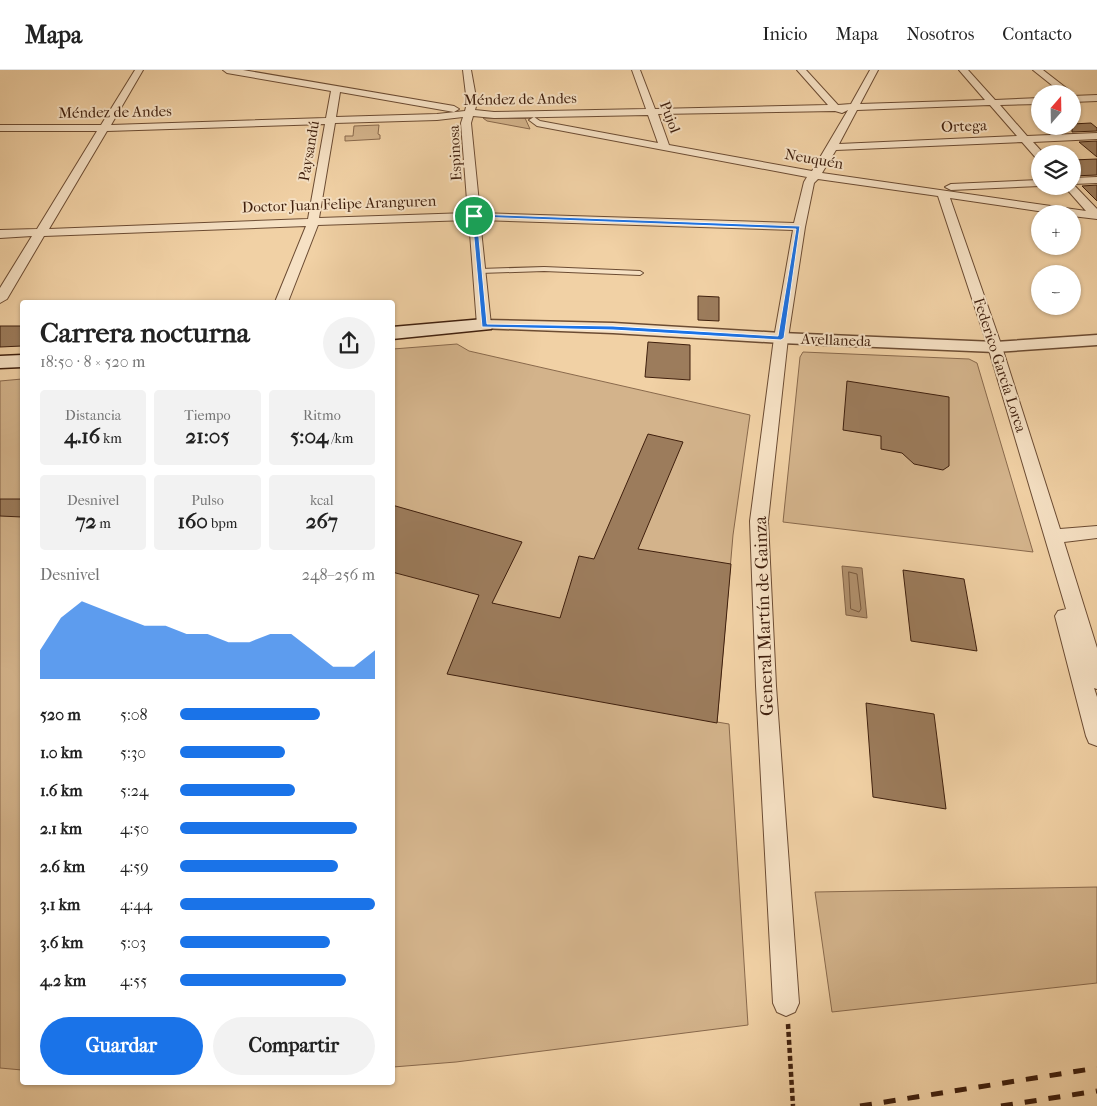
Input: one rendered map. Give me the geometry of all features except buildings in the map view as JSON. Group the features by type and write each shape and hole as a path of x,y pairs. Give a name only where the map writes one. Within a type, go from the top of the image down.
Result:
{"main road":[{"path":"395,333 484,325"},
{"path":"0,362 20,361"}],"street":[{"path":"0,298 139,70"},
{"path":"227,70 470,113"},
{"path":"288,80 290,70"},
{"name":"Espinosa","path":"467,70 472,97 470,113 466,123 484,325"},
{"name":"Pujol","path":"636,70 666,147"},
{"path":"801,70 835,107"},
{"name":"General Martín de Gainza","path":"786,1003 766,686 759,521 781,338 799,227 809,182 821,168 874,70"},
{"path":"963,70 1031,146"},
{"path":"1037,70 1057,85"},
{"name":"Paysandú","path":"283,300 313,222 336,88"},
{"path":"1081,97 1097,98"},
{"name":"Méndez de Andes","path":"0,128 104,128 437,117 470,113 532,114 835,107 852,110 1031,101"},
{"name":"Neuquén","path":"532,114 537,123 814,175 900,189 1097,216"},
{"name":"Ortega","path":"832,147 1097,136"},
{"path":"1081,181 1097,180"},
{"path":"900,189 1031,183"},
{"name":"Federico García Lorca","path":"943,195 995,347 1097,680"},
{"path":"1077,195 1097,216"},
{"name":"Doctor Juan Felipe Aranguren","path":"0,234 474,216 799,227"},
{"name":"Avellaneda","path":"484,325 613,328 781,338 995,347 1097,340"},
{"path":"1097,532 1054,536 1045,547 1097,736"},
{"name":"Federico García Lorca","path":"1054,536 1069,550 1097,634"}],"lane":[{"path":"480,271 544,269 640,273"}],"path":[{"path":"786,1003 793,1106"}],"shaded area":[{"path":"483,118 525,118 530,129 487,121"},
{"path":"379,125 378,134 380,139 345,141 345,136 353,136 354,126"},
{"path":"457,344 469,351 750,415 733,535 717,722 729,724 748,1025 456,1062 395,1067 395,349"},
{"path":"803,352 969,359 977,363 1033,552 783,522 800,357"},
{"path":"20,379 20,1070 0,1068 0,381"},
{"path":"1097,887 1097,983 832,1012 815,892"}],"water":[{"path":"842,566 862,568 867,618 846,615"}],"railway":[{"path":"860,1106 1097,1068"},
{"path":"1001,1106 1097,1091"}],"route":[{"path":"474,216 799,227 781,338 613,328 484,325 474,216"}]}
